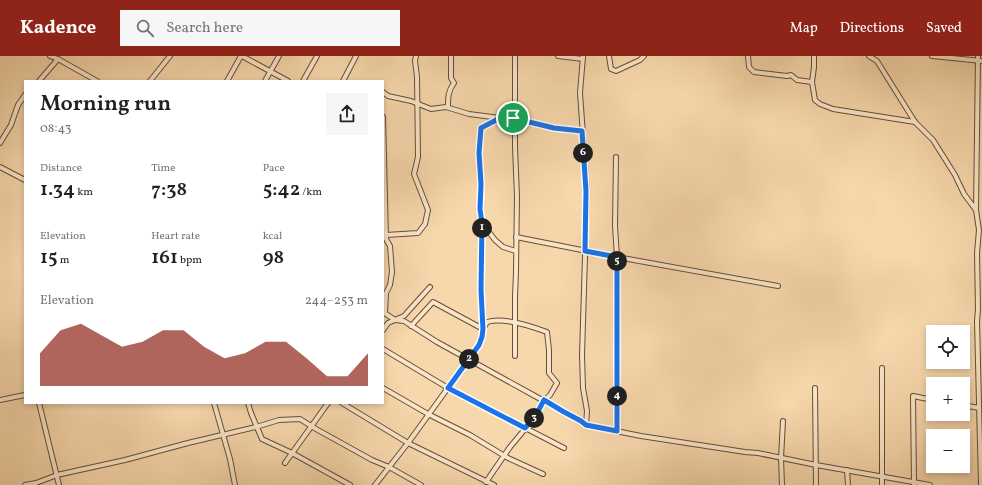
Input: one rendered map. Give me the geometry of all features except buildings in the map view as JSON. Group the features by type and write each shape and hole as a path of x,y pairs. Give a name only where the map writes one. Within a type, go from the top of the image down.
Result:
{"street":[{"path":"50,56 95,80"},
{"path":"151,80 170,56"},
{"path":"228,80 242,56 286,80"},
{"path":"266,80 279,56"},
{"path":"305,80 317,56"},
{"path":"343,80 356,56"},
{"path":"386,235 418,233 425,224 428,210 414,174 418,157 416,56"},
{"path":"448,107 448,93 454,83 451,78 451,56"},
{"path":"515,56 515,356"},
{"path":"558,56 583,57 580,93 586,191 582,355 583,388 587,411 586,425"},
{"path":"609,56 611,69 616,71 640,60 644,56"},
{"path":"748,56 749,67 754,72 787,76 791,75 797,80 812,82"},
{"path":"814,56 812,82 815,100 826,107 915,122"},
{"path":"869,56 877,61 915,122 933,140 964,194 976,210"},
{"path":"932,56 980,59 976,210 980,230 977,253 977,321 981,485"},
{"path":"40,80 58,59"},
{"path":"384,93 396,99 431,109 448,107 469,114 500,118 508,117 554,128 582,131"},
{"path":"0,143 10,125 18,105 24,97"},
{"path":"375,485 469,360 479,345 482,337 482,223 480,209 481,184 479,153 481,128 500,118"},
{"path":"384,156 386,239 390,246 392,272 390,285 386,293 384,313 395,320 404,321 437,342 544,400 586,425 752,452 914,484 930,485"},
{"path":"616,157 615,226 617,257 617,431"},
{"path":"0,167 24,179"},
{"path":"482,223 495,240 503,247 516,251"},
{"path":"516,237 778,286"},
{"path":"384,329 388,324 404,316 430,287"},
{"path":"411,326 433,302 483,329"},
{"path":"483,329 487,322 491,321 514,322 547,332 549,373 557,383 550,395 544,400 535,417 525,428 486,482"},
{"path":"977,321 982,322"},
{"path":"384,350 448,388 564,448"},
{"path":"882,368 882,485"},
{"path":"815,388 816,485"},
{"path":"384,389 428,414 470,435 505,456 543,474"},
{"path":"0,400 24,394"},
{"path":"914,484 914,396 926,399"},
{"path":"39,404 59,485"},
{"path":"214,404 230,459 235,485"},
{"path":"248,404 256,427 262,439 292,453 350,485"},
{"path":"285,463 327,404"},
{"path":"344,404 408,443 494,485"},
{"path":"970,406 980,408"},
{"path":"25,485 36,483 57,475 125,460 284,419 300,419 372,460 420,485"},
{"path":"782,485 781,458 783,421"},
{"path":"847,470 848,485"}],"route":[{"path":"500,118 513,118 516,120 554,128 582,131 586,191 585,251 617,257 617,431 586,425 544,400 535,417 525,428 448,388 479,345 482,337 482,223 480,209 481,184 479,153 481,128 500,118"}]}
